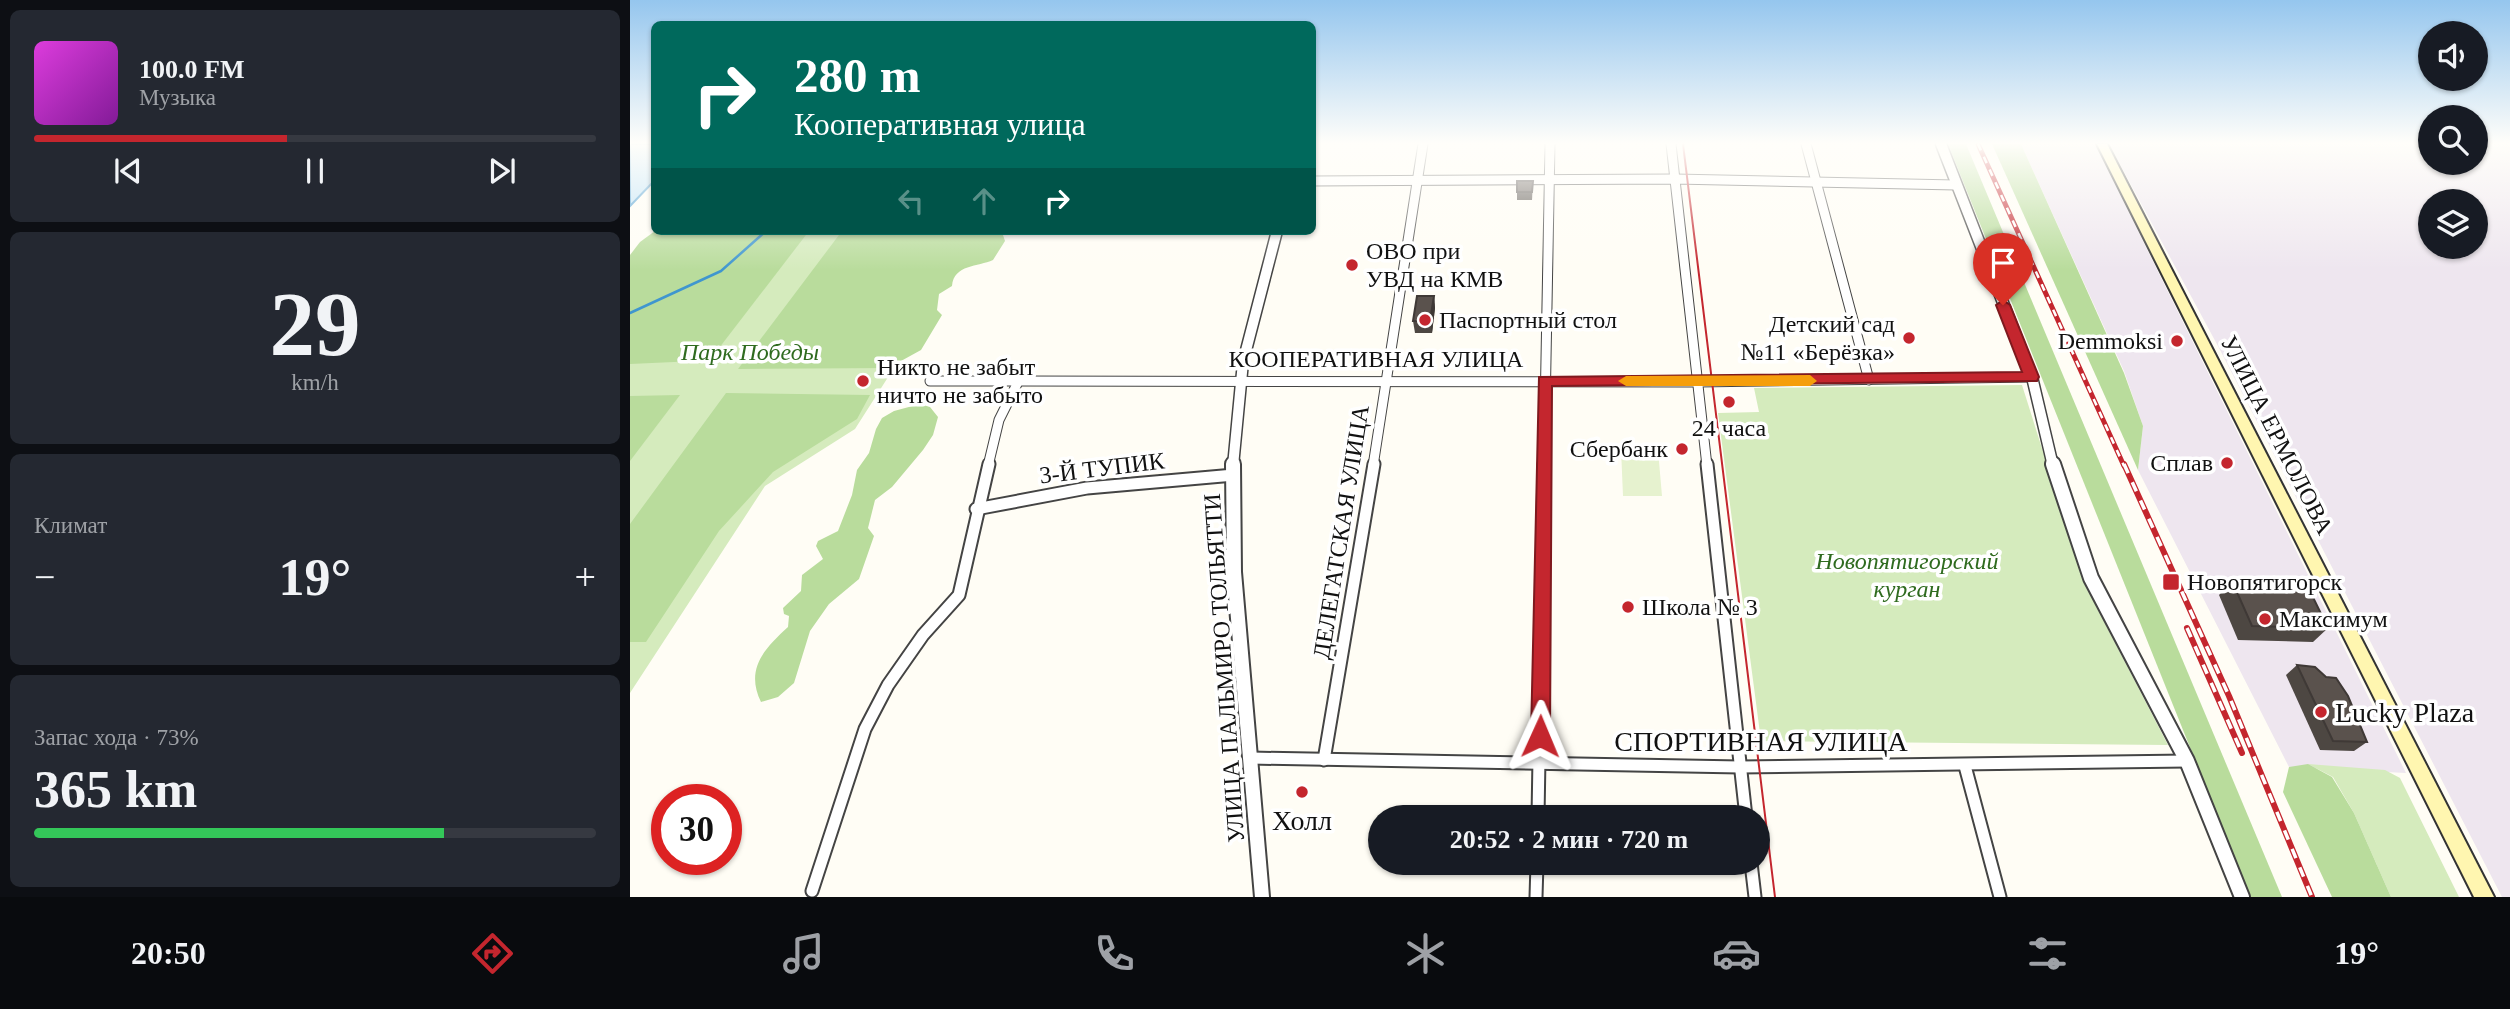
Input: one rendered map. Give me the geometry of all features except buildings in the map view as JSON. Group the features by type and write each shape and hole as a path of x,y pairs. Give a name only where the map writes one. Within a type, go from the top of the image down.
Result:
{"main road":[{"name":"УЛИЦА ЕРМОЛОВА","path":"2123,186 2484,897"}],"street":[{"name":"ДЕЛЕГАТСКАЯ УЛИЦА","path":"1324,760 1363,540 1416,186"},
{"path":"1538,805 1549,186"},
{"path":"1676,186 1745,805"},
{"path":"1816,186 1869,380"},
{"path":"1956,186 2032,377 2044,419 2050,456 2091,578 2187,761 2242,897"},
{"name":"УЛИЦА ПАЛЬМИРО ТОЛЬЯТТИ","path":"1262,897 1237,582 1234,475 1240,380 1276,235"},
{"name":"КООПЕРАТИВНАЯ УЛИЦА","path":"929,381 1698,382 2032,377"},
{"path":"812,891 865,729 888,685 923,635 959,595 976,509 999,420 1019,380"},
{"name":"3-Й ТУПИК","path":"976,509 1087,488 1234,475"},
{"name":"СПОРТИВНАЯ УЛИЦА","path":"1251,758 1740,767 2187,761"},
{"path":"1965,766 2000,897"},
{"path":"1536,897 1537,875"},
{"path":"1752,875 1755,897"}],"shaded area":[{"path":"2040,186 2116,186 2406,773 2289,767 2138,470 2143,426 2124,371"},
{"path":"2132,186 2510,186 2510,897 2502,897 2219,348"}],"green space":[{"path":"1965,186 1984,186 2282,897 2250,897"},
{"path":"2011,186 2040,186 2124,373 2143,426 2138,470"},
{"path":"651,234 806,235 716,352 696,361 630,364 630,255"},
{"name":"Парк Победы","path":"663,235 959,235 906,349 855,429 765,486 630,693 630,267"},
{"path":"839,235 1003,235 1005,241 993,260 962,270 957,274 952,286 939,294 937,310 942,315 921,350 901,361 895,368 738,369"},
{"name":"Новопятигорский курган","path":"2022,385 2085,585 2168,745 1761,741 1718,413 1759,412 1754,388"},
{"path":"726,393 870,395 857,419 773,472 719,531 646,642 630,642 630,524"},
{"path":"680,395 630,461 630,396"},
{"path":"920,404 930,407 938,417 933,435 892,487 875,500 868,528 874,536 859,579 829,604 810,631 794,683 778,697 761,702 755,679 760,660 771,643 788,627 789,616 784,614 783,608 801,591 802,575 823,559 816,546 818,541 838,531 852,495 857,470 869,453 876,429 882,418 894,411"},
{"path":"1621,449 1658,450 1662,496 1623,496"},
{"path":"2308,764 2385,770 2400,778 2459,897 2391,897 2354,813 2333,777"},
{"path":"2308,764 2332,777 2354,813 2391,897 2332,897 2283,792 2289,767"}],"water":[{"path":"630,186 649,186 630,206"}],"waterway":[{"path":"630,313 721,271 762,235"}],"tram line":[{"path":"1688,186 1775,897"}],"railway":[{"path":"1997,186 2124,466"},
{"path":"2124,464 2229,696 2312,897"},
{"path":"2187,628 2242,753"}],"slow traffic":[{"path":"1626,381 1810,381"}],"place":[{"name":"ОВО при УВД на КМВ","path":"1352,265"},
{"name":"Паспортный стол","path":"1425,320"},
{"name":"Детский сад №11 «Берёзка»","path":"1909,338"},
{"name":"Demmoksi","path":"2177,341"},
{"name":"Никто не забыт ничто не забыто","path":"863,381"},
{"name":"24 часа","path":"1729,402"},
{"name":"Сбербанк","path":"1682,449"},
{"name":"Сплав","path":"2227,463"},
{"name":"Новопятигорск","path":"2171,582"},
{"name":"Школа № 3","path":"1628,607"},
{"name":"Максимум","path":"2265,619"},
{"name":"Lucky Plaza","path":"2321,712"},
{"name":"Холл","path":"1302,792"}],"route":[{"path":"1540,736 1545,380 1712,382 2032,377 2003,305"}]}
